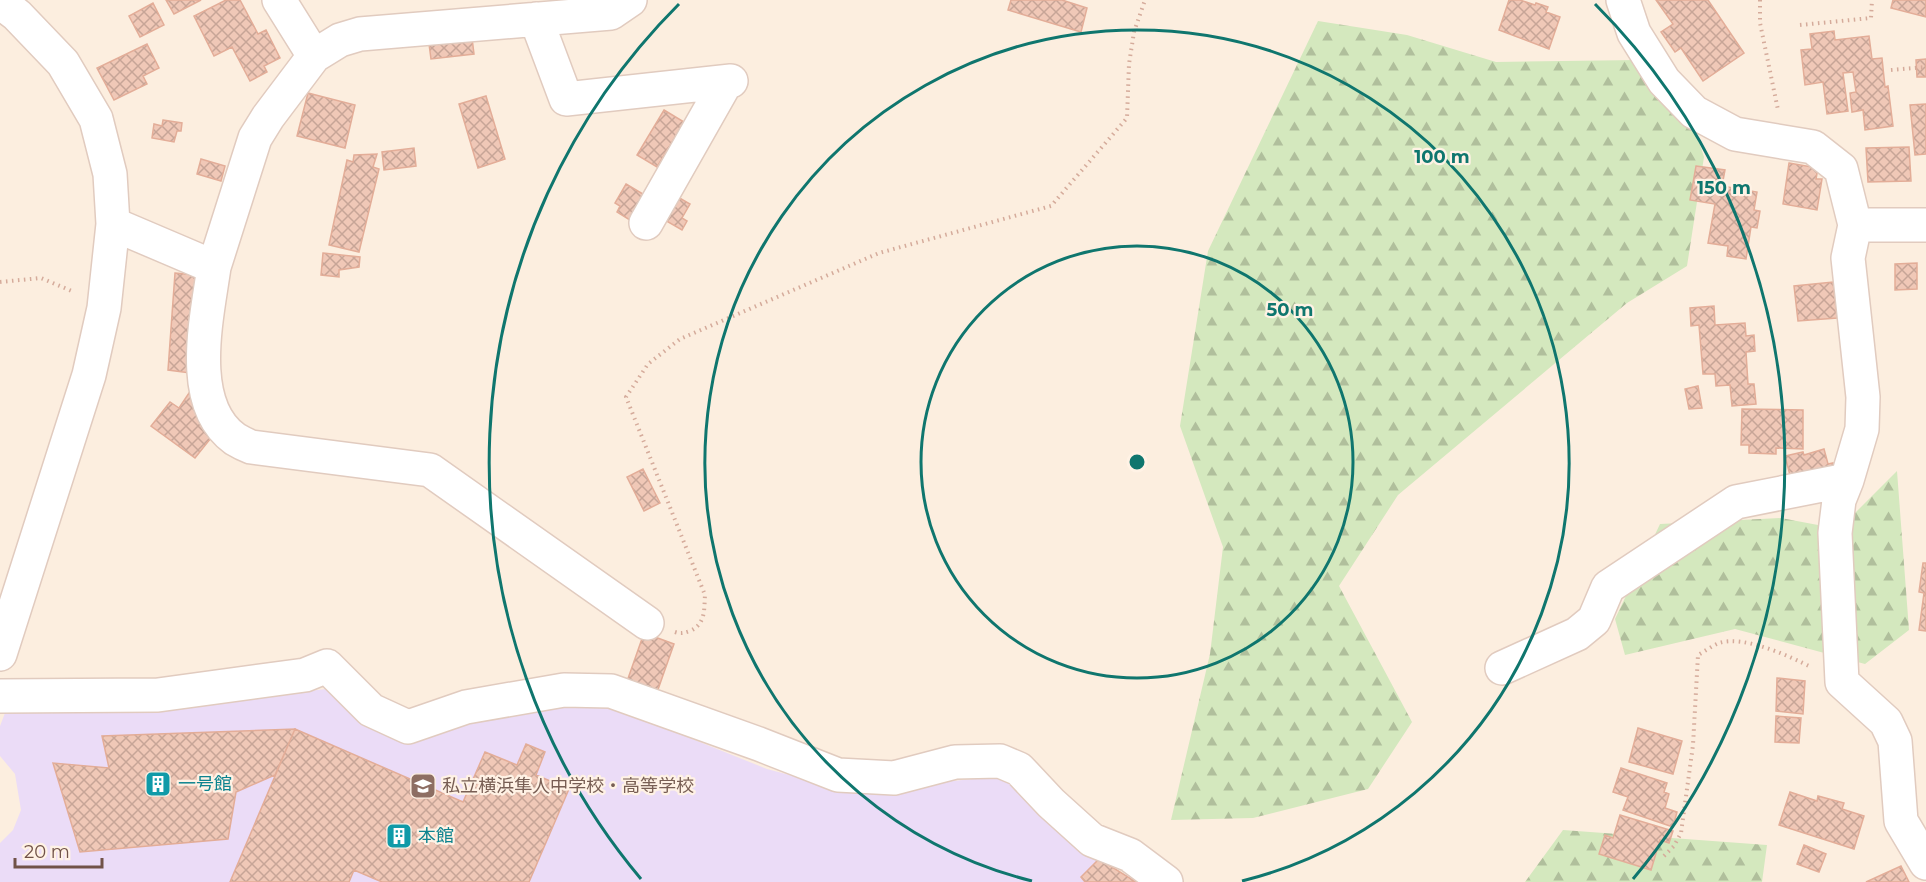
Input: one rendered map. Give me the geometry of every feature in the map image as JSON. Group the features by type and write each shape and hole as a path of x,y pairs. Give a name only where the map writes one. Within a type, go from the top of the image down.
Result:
{"street":[{"path":"279,0 314,56"},
{"path":"630,0 611,13 360,34 340,40 314,56 255,138 214,267 203,345 205,391 217,419 234,438 251,447 430,470 647,623"},
{"path":"1623,0 1634,33 1664,81 1694,112 1735,134 1813,147 1841,169 1855,225 1848,258 1863,397 1862,429 1839,500 1835,533 1842,682 1886,722 1895,741 1901,821 1926,863"},
{"path":"0,2 17,15 63,63 96,119 110,174 113,224 104,308 89,375 0,654"},
{"path":"536,19 566,99 729,82 646,223"},
{"path":"113,224 214,267"},
{"path":"1855,225 1926,225"},
{"path":"1502,668 1577,634 1594,620 1608,587 1736,502 1847,480"},
{"path":"0,696 158,695 305,675 327,666 370,710 408,727 466,707 564,690 611,691 838,775 894,778 955,762 1000,761 1019,769 1051,803 1092,840 1130,855 1166,882"}],"path":[{"path":"647,623 681,634 694,629 703,619 705,595 626,397 648,364 680,339 879,253 1051,206 1127,118 1129,64 1134,32 1145,0"},
{"path":"1760,0 1760,23 1785,143"},
{"path":"1800,25 1870,18 1872,0"},
{"path":"1891,70 1926,67"},
{"path":"0,282 41,278 104,308"},
{"path":"1664,856 1674,846 1681,833 1693,745 1698,655 1721,643 1748,643 1783,653 1842,682"}],"shaded area":[{"name":"私立横浜隼人中学校・高等学校","path":"335,688 402,740 556,703 610,706 767,769 842,789 1002,776 1085,854 1140,882 0,882 0,843 13,830 21,810 15,774 0,756 0,726 5,713 214,702"}],"green space":[{"path":"1318,21 1407,35 1496,62 1638,60 1693,124 1704,157 1687,266 1627,303 1398,495 1339,586 1412,722 1368,789 1253,818 1171,820 1210,654 1223,547 1180,426 1208,251"},
{"path":"1897,471 1909,630 1865,664 1735,629 1625,655 1615,619 1660,524 1781,518 1839,529"},
{"path":"1563,830 1767,845 1762,882 1525,882"}],"building":[{"path":"166,0 201,0 174,14"},
{"path":"226,0 240,0 258,34 266,30 280,58 264,66 267,72 250,81 232,47 214,56 194,16"},
{"path":"1011,0 1062,0 1087,8 1081,32 1008,10"},
{"path":"1509,0 1520,0 1548,7 1546,12 1560,17 1549,49 1499,30"},
{"path":"1656,0 1708,0 1744,53 1703,81 1681,48 1675,52 1661,32 1673,24"},
{"path":"1893,0 1926,0 1926,17 1891,8"},
{"path":"153,3 164,25 140,37 129,16"},
{"path":"1834,31 1835,40 1869,36 1872,59 1882,58 1893,126 1865,130 1863,110 1852,112 1850,93 1856,92 1853,72 1843,73 1848,111 1827,114 1823,82 1805,85 1801,50 1812,49 1810,34"},
{"path":"472,38 474,54 431,59 429,44"},
{"path":"147,44 159,68 143,76 147,84 114,100 97,68"},
{"path":"1926,59 1926,77 1917,77 1916,60"},
{"path":"308,93 355,105 345,148 297,136"},
{"path":"486,96 505,159 478,168 459,104"},
{"path":"1926,104 1926,154 1915,155 1910,105"},
{"path":"664,110 684,122 657,167 637,155"},
{"path":"163,120 182,123 181,131 177,131 174,142 152,138 154,124 162,126"},
{"path":"1909,147 1911,181 1868,182 1866,148"},
{"path":"414,148 416,166 384,170 382,152"},
{"path":"377,154 373,167 379,169 359,252 329,245 347,160 353,162 354,155"},
{"path":"201,159 225,166 221,181 197,174"},
{"path":"1789,163 1818,168 1816,179 1822,179 1817,210 1783,204"},
{"path":"1696,166 1725,170 1722,186 1757,192 1754,210 1760,211 1757,228 1751,227 1746,259 1727,256 1728,246 1708,243 1715,204 1690,200"},
{"path":"626,184 648,197 633,222 617,212 620,206 615,203"},
{"path":"676,196 690,204 682,218 687,221 682,230 663,219"},
{"path":"323,253 360,257 359,267 339,270 339,277 321,275"},
{"path":"1917,263 1917,289 1895,290 1895,264"},
{"path":"175,273 195,275 190,373 168,370"},
{"path":"1833,282 1837,318 1798,321 1794,286"},
{"path":"1714,306 1715,325 1745,323 1746,336 1754,335 1755,351 1746,352 1748,384 1754,384 1756,404 1732,406 1730,385 1716,386 1715,374 1703,374 1699,325 1691,326 1690,308"},
{"path":"1698,386 1702,408 1689,409 1685,389"},
{"path":"189,393 196,397 215,433 195,458 151,426 170,402 179,408"},
{"path":"1742,409 1803,410 1803,449 1776,448 1776,454 1749,453 1749,445 1741,445"},
{"path":"1824,449 1828,464 1833,463 1835,471 1792,483 1785,456 1803,452 1804,455"},
{"path":"643,469 660,503 644,511 627,477"},
{"path":"1923,563 1926,563 1926,631 1919,630 1924,593 1919,592"},
{"path":"644,633 674,644 655,698 625,687"},
{"path":"1777,678 1805,681 1803,714 1776,711"},
{"path":"1776,716 1801,718 1799,743 1775,742"},
{"path":"1638,728 1682,741 1673,774 1629,762"},
{"name":"本館","path":"295,729 463,802 485,752 517,765 526,744 545,752 536,775 569,789 529,882 382,882 354,870 349,882 230,882"},
{"name":"一号館","path":"295,729 275,775 236,792 228,839 80,852 53,763 109,768 102,736"},
{"path":"1621,768 1667,783 1664,792 1669,794 1665,808 1677,812 1673,827 1623,810 1628,797 1613,792"},
{"path":"1790,792 1817,801 1818,796 1844,803 1842,809 1864,816 1854,849 1779,825"},
{"path":"1620,815 1673,831 1669,843 1660,840 1651,870 1599,854 1605,835 1613,838"},
{"path":"1804,845 1826,854 1819,872 1797,864"},
{"path":"1099,859 1136,882 1085,882 1081,877"},
{"path":"1901,866 1909,882 1866,882"}],"place":[{"name":"一号館","path":"158,784"},
{"name":"私立横浜隼人中学校・高等学校","path":"423,786"},
{"name":"本館","path":"399,836"}]}
